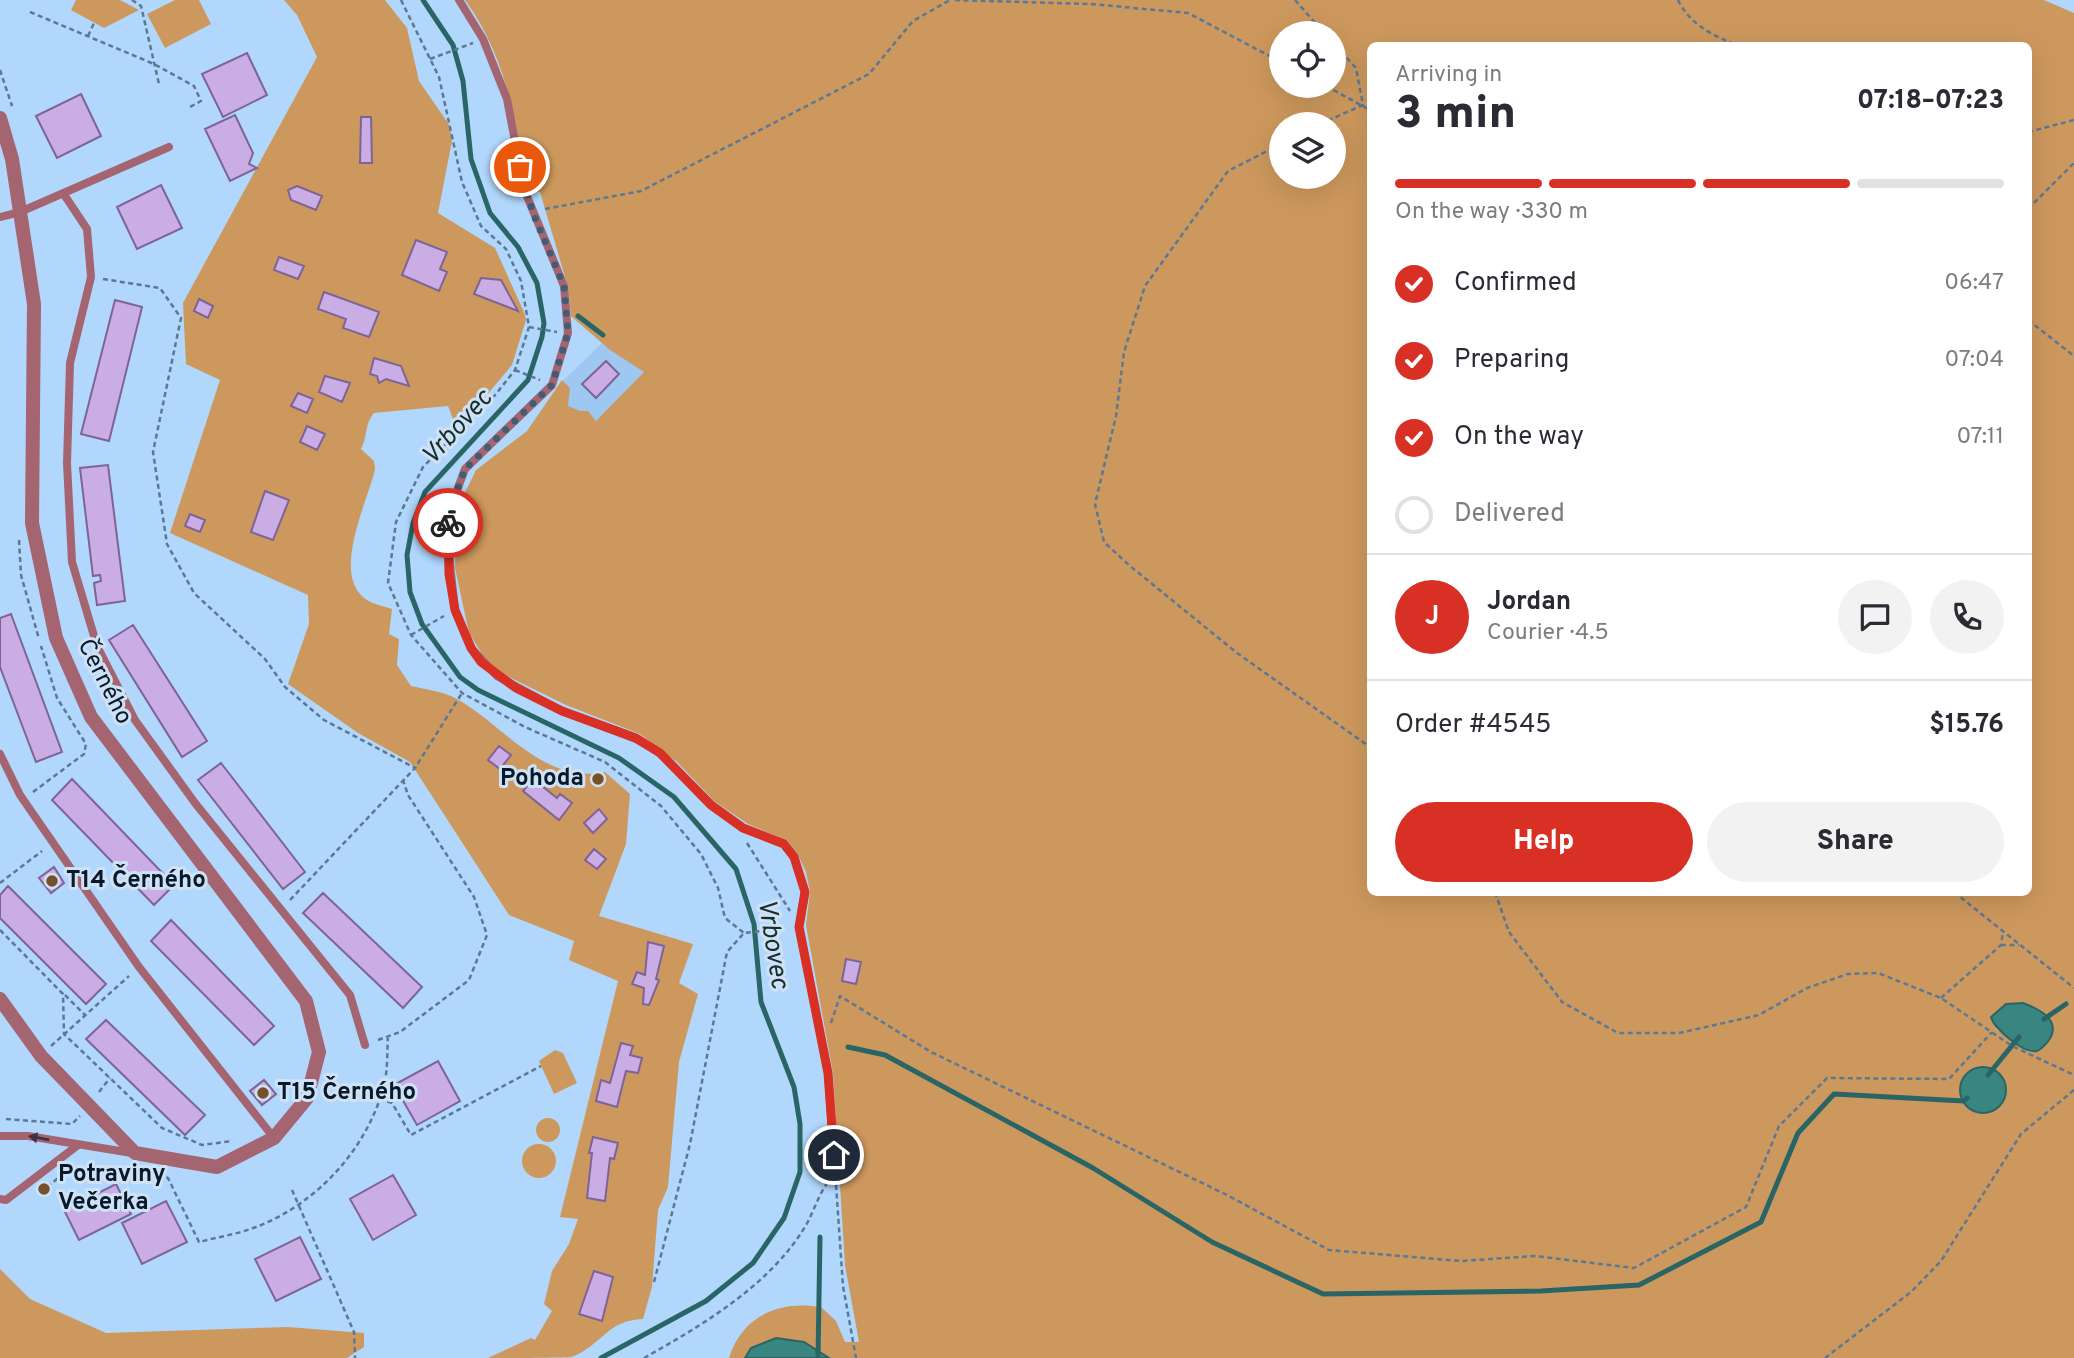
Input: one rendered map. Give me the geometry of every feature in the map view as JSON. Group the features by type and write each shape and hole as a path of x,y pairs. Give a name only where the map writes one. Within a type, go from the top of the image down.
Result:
{"street":[{"name":"Černého","path":"0,118 12,159 33,304 32,523 56,638 91,717 306,1000 319,1052 307,1098 274,1138 217,1167 135,1153"},
{"path":"0,999 41,1056 135,1153"}],"lane":[{"path":"458,0 483,39 507,99 524,189 564,286 568,333 552,385 465,469 450,509 447,536 455,610 471,648 498,676 562,711 644,743 660,753 711,805 743,828 784,844 794,857 805,892 799,927 828,1073 835,1174"},
{"path":"0,217 20,212 169,147"},
{"name":"Černého","path":"63,193 87,229 90,277 70,363 67,463 72,562 97,646 135,720 195,803 350,995 365,1045"},
{"path":"0,754 20,795 139,967 274,1138"},
{"name":"Černého","path":"0,1136 28,1136 135,1153"},
{"path":"0,1199 6,1200 78,1144"}],"path":[{"path":"132,0 141,6 159,84"},
{"path":"401,0 439,77 462,182 481,226 506,249 520,281 532,327 517,370 423,467 396,522 388,583 411,635 462,693 525,727 605,762 661,806 701,854 718,888 724,918 744,933 799,927 728,817"},
{"path":"533,213 641,191 869,74 913,21 950,0"},
{"path":"955,0 1091,4 1188,13 1269,56"},
{"path":"1295,0 1313,21"},
{"path":"1678,0 1683,10 1710,35 1728,42"},
{"path":"30,12 154,64 194,86 201,101 188,108"},
{"path":"88,36 94,23"},
{"path":"430,59 464,46"},
{"path":"1346,57 1356,68 1363,106"},
{"path":"1346,97 1367,108"},
{"path":"1346,113 1363,106"},
{"path":"2032,131 2074,120"},
{"path":"1269,150 1227,171 1145,286 1124,352 1116,416 1095,504 1104,542 1130,566 1237,653 1367,745"},
{"path":"2032,205 2074,163"},
{"path":"90,277 160,288 181,317 153,452 167,544 194,593 265,659 285,687 324,720 415,768"},
{"path":"2032,323 2074,356"},
{"path":"532,327 554,332"},
{"path":"517,370 538,379"},
{"path":"411,635 442,617"},
{"path":"280,910 415,768 462,693"},
{"path":"365,1045 400,1032 468,980 487,935 474,897 408,794 403,780"},
{"path":"0,883 54,843"},
{"path":"1496,896 1509,932 1562,1002 1618,1034 1679,1033 1759,1015 1807,988 1848,974 1878,973 1941,998 2012,1045 2074,1075"},
{"path":"1959,896 2074,988"},
{"path":"0,930 85,1015"},
{"path":"1941,998 2001,945 2003,932"},
{"path":"654,1282 690,1144 727,952 744,933"},
{"path":"2001,945 2019,945"},
{"path":"41,1056 139,967"},
{"path":"64,994 64,1034 162,1128 202,1145 235,1140"},
{"path":"830,1028 839,996 932,1052 1227,1195 1329,1250 1461,1261 1535,1256 1634,1268 1746,1207 1779,1126 1827,1078 1949,1079 1992,1032"},
{"path":"363,1094 392,1103 411,1135 541,1066"},
{"path":"6,1119 72,1124 90,1106 110,1078"},
{"path":"1825,1358 1911,1292 1941,1261 2021,1134 2074,1090"},
{"path":"644,1358 739,1297 778,1261 803,1230 821,1192 835,1174"},
{"path":"835,1174 843,1286 856,1358"},
{"path":"292,1190 354,1332 355,1358"}],"shaded area":[{"path":"76,0 120,0 139,10 104,28 71,10"},
{"path":"175,0 199,0 211,24 165,48 147,14"},
{"path":"284,0 385,0 407,28 419,81 450,126 452,141 438,213 495,248 526,320 512,365 470,415 468,419 474,423 468,426 453,419 448,406 374,413 371,417 361,449 374,461 375,469 355,533 351,569 354,584 365,598 392,609 389,634 399,639 397,665 411,686 453,697 542,761 582,774 605,772 630,794 626,844 599,916 693,944 679,983 698,994 679,1062 668,1187 658,1210 652,1287 643,1319 631,1320 613,1328 572,1357 488,1358 531,1338 535,1340 552,1311 544,1304 552,1271 569,1244 578,1219 560,1217 618,981 569,960 574,941 509,915 410,762 358,733 288,684 309,624 308,595 170,533 220,380 186,364 183,303 317,57 297,15"},
{"path":"465,0 2044,0 2074,13 2074,1358 729,1358 743,1331 753,1322 764,1314 791,1306 821,1307 836,1321 845,1342 859,1342 845,1265 833,1073 806,925 810,892 806,872 788,841 748,824 714,801 677,762 640,734 566,705 499,672 485,659 469,633 455,568 456,511 476,470 527,431 562,380 570,388 568,406 588,411 596,421 644,372 610,350 571,316 568,287 540,192 527,188 513,114 500,66 479,21","holes":["2023,1003 2052,1036 2028,1050 1996,1029 2006,1004"]},
{"path":"602,343 644,372 596,422 568,406 563,381"},
{"path":"2023,1003 2047,1016 2053,1027 2049,1040 2037,1051 2024,1048 2010,1039 1991,1017 2006,1004"},
{"path":"555,1050 563,1053 577,1083 554,1094 539,1061"},
{"path":"1983,1067 1999,1074 2006,1090 1999,1106 1983,1113 1967,1106 1960,1090 1967,1074"},
{"path":"548,1118 557,1121 560,1130 557,1139 548,1142 539,1139 536,1130 539,1121"},
{"path":"539,1144 551,1149 556,1161 551,1173 539,1178 527,1173 522,1161 527,1149"},
{"path":"0,1269 30,1299 106,1333 288,1327 364,1333 364,1347 347,1358 0,1358"},
{"path":"776,1338 804,1342 829,1358 745,1358 751,1348"}],"building":[{"path":"247,53 267,95 223,117 202,74"},
{"path":"81,94 101,136 57,158 36,116"},
{"path":"235,115 253,153 249,164 257,168 230,181 205,129"},
{"path":"361,117 371,117 372,163 360,163"},
{"path":"161,185 182,228 137,249 117,207"},
{"path":"297,186 322,196 316,210 291,200 288,190"},
{"path":"416,240 447,252 440,269 447,272 439,291 402,275"},
{"path":"279,257 304,266 298,279 274,270"},
{"path":"481,278 501,280 518,311 474,294"},
{"path":"324,292 379,312 369,337 343,328 346,319 318,309"},
{"path":"199,299 213,306 208,318 194,311"},
{"path":"115,300 142,307 109,441 81,434"},
{"path":"374,358 401,366 409,386 386,379 379,383 377,376 370,374"},
{"path":"606,361 619,374 596,398 582,384"},
{"path":"325,376 350,383 342,402 319,392"},
{"path":"298,393 313,399 307,413 291,406"},
{"path":"307,426 325,434 317,450 300,442"},
{"path":"108,465 125,601 97,605 94,583 101,581 100,575 93,576 80,468"},
{"path":"265,491 289,500 273,540 251,532"},
{"path":"190,514 205,520 200,532 185,526"},
{"path":"11,614 62,752 36,762 0,667 0,618"},
{"path":"133,625 207,741 182,757 109,640"},
{"path":"499,746 511,755 500,769 488,760"},
{"path":"221,763 305,872 283,889 198,780"},
{"path":"72,779 174,885 154,905 52,800"},
{"path":"533,779 557,798 560,794 572,803 559,820 523,791"},
{"path":"599,809 607,819 593,833 584,823"},
{"path":"594,849 606,859 597,869 585,860"},
{"name":"T14 Černého","path":"54,867 64,883 51,893 39,878"},
{"path":"8,886 106,984 86,1004 0,918 0,895"},
{"path":"323,893 422,987 403,1008 303,913"},
{"path":"171,920 274,1026 254,1045 151,941"},
{"path":"648,942 664,946 656,979 659,980 649,1005 643,1004 644,988 632,984 637,972 645,975"},
{"path":"846,959 861,962 856,984 842,981"},
{"path":"106,1020 205,1115 185,1135 86,1039"},
{"path":"621,1043 633,1046 630,1055 642,1058 638,1073 626,1071 617,1107 596,1101 601,1080 610,1083"},
{"path":"438,1061 460,1101 417,1125 394,1085"},
{"name":"T15 Černého","path":"264,1080 276,1094 262,1105 250,1091"},
{"path":"593,1137 618,1143 614,1159 610,1158 605,1201 587,1198 592,1153 589,1153"},
{"path":"393,1175 416,1215 373,1240 350,1199"},
{"path":"116,1184 131,1214 79,1240 64,1210"},
{"path":"166,1201 187,1242 142,1264 122,1223"},
{"path":"300,1237 321,1279 276,1301 255,1259"},
{"path":"594,1271 613,1277 602,1321 579,1314"}],"waterway":[{"name":"Vrbovec","path":"423,0 453,45 463,81 471,159 490,213 518,247 537,283 544,323 528,380 425,492 413,523 407,555 410,592 422,624 460,677 478,690 619,758 674,797 736,869 754,924 761,1002 794,1087 800,1124 800,1172 784,1218 753,1263 706,1301 601,1358"},
{"path":"578,316 603,335"},
{"path":"2044,1019 2066,1004"},
{"path":"1988,1075 2019,1037"},
{"path":"848,1047 885,1055 1093,1168 1212,1242 1323,1294 1541,1291 1639,1285 1761,1222 1798,1133 1834,1094 1964,1101 1967,1098"},
{"path":"818,1358 820,1237"}],"way so far":[{"path":"448,523 450,509 465,469 552,385 568,333 564,286 524,189 520,167"}],"place":[{"name":"Pohoda","path":"598,779"},
{"name":"T14 Černého","path":"52,881"},
{"name":"T15 Černého","path":"263,1093"},
{"name":"Potraviny Večerka","path":"44,1189"}],"route":[{"path":"448,523 449,574 455,610 471,648 481,662 516,688 562,711 636,738 660,753 711,805 743,828 784,844 794,857 805,892 799,927 828,1073 834,1155"}]}
